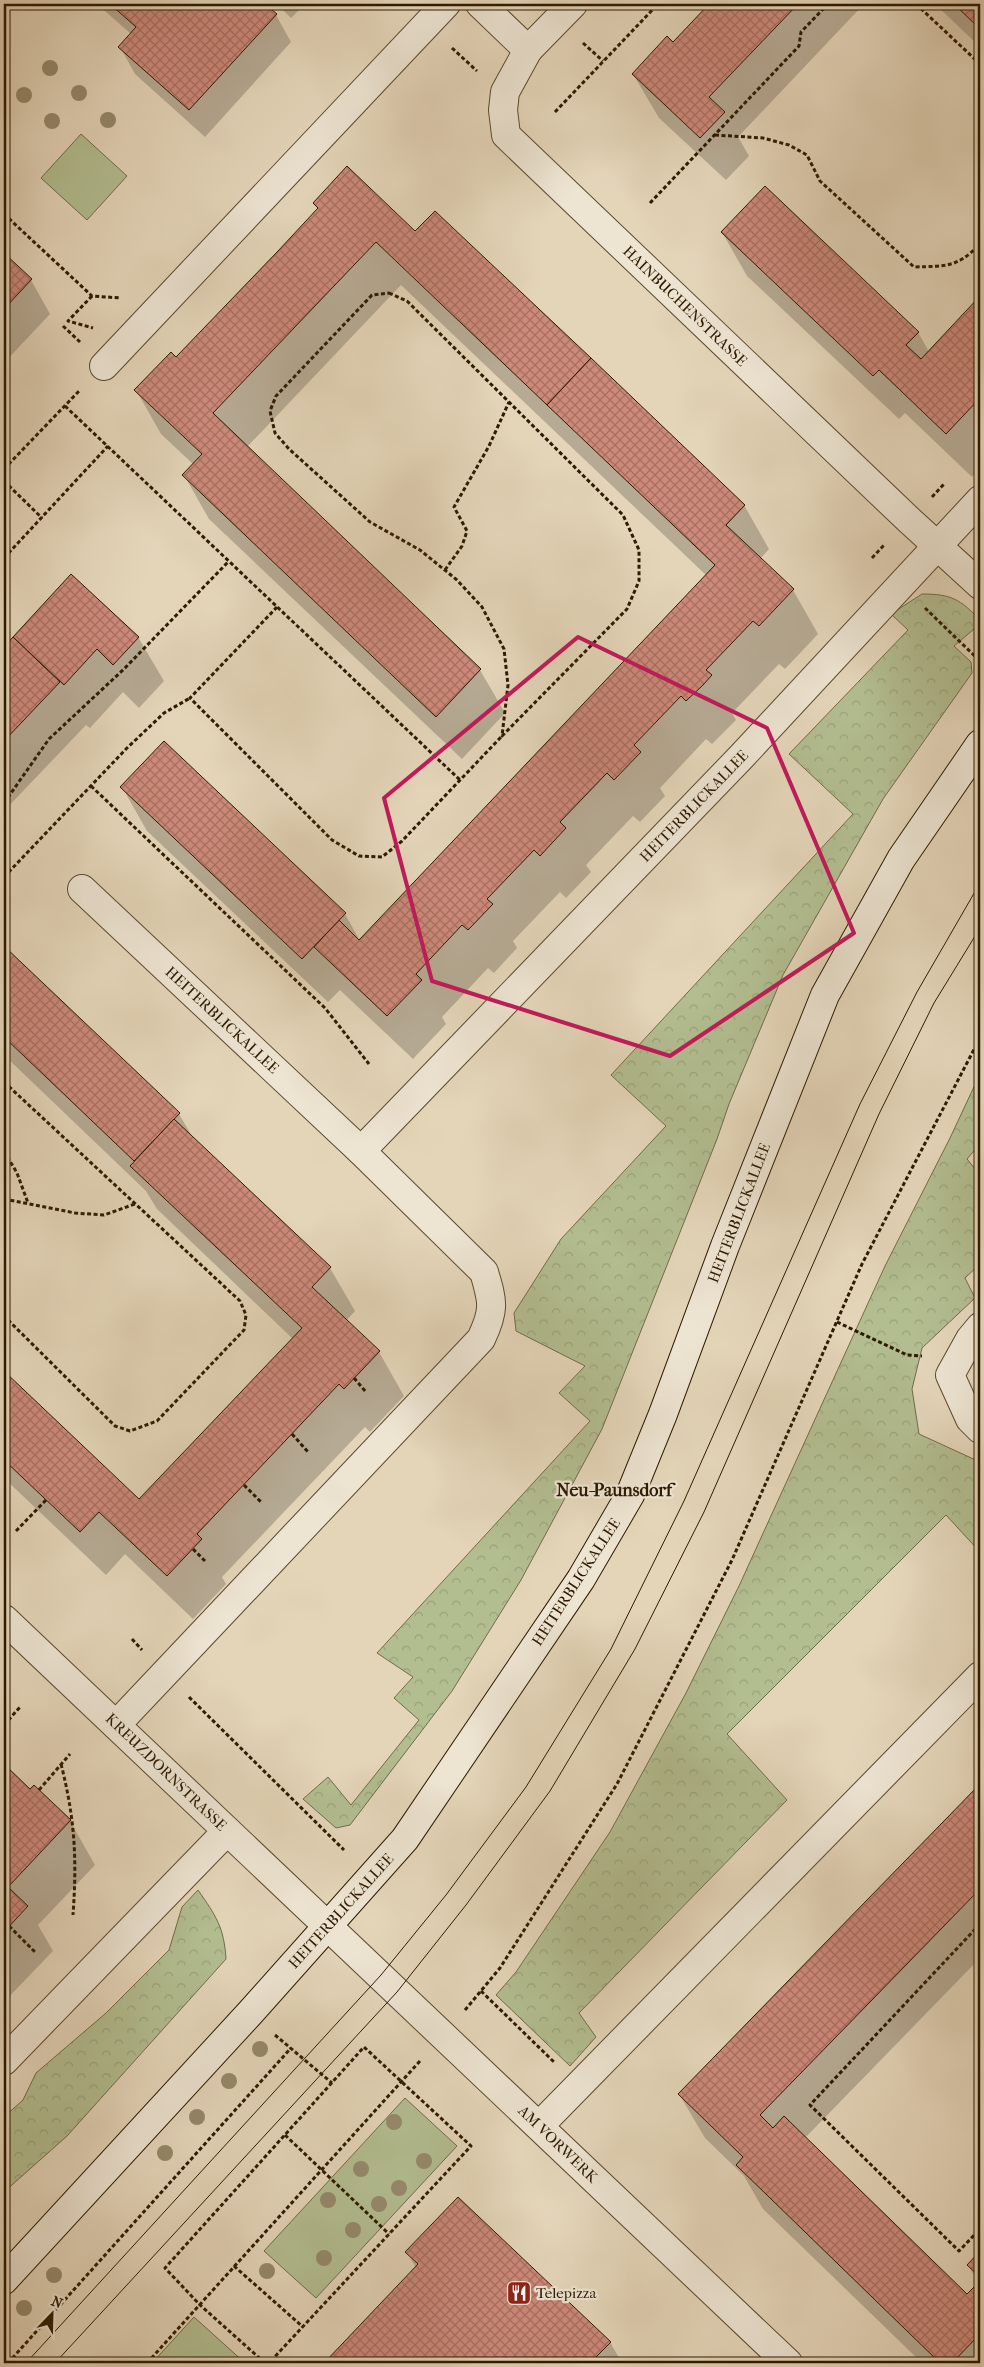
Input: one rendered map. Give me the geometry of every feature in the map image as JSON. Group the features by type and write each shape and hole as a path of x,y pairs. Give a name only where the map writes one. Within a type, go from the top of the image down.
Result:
{"street":[{"path":"104,366 446,4"},
{"path":"480,4 528,50"},
{"name":"HAINBUCHENSTRASSE","path":"573,4 528,50 505,92 506,135 936,546 980,585"},
{"name":"HEITERBLICKALLEE","path":"361,1150 742,756 980,500"},
{"name":"HEITERBLICKALLEE","path":"4,2280 405,1840 581,1579 630,1495 663,1414 725,1246 825,995 901,859 980,744"},
{"name":"HEITERBLICKALLEE","path":"82,889 361,1150 484,1272 492,1297 491,1318 481,1339 116,1725"},
{"path":"969,1342 950,1375 970,1419 980,1429"},
{"name":"KREUZDORNSTRASSE","path":"4,1619 328,1925"},
{"path":"539,2126 980,1676"},
{"path":"4,2061 227,1831"},
{"name":"AM VORWERK","path":"328,1925 788,2363"}],"path":[{"path":"554,112 658,4"},
{"path":"650,203 799,46 801,32 828,4"},
{"path":"916,4 980,64"},
{"path":"426,25 482,75 505,92"},
{"path":"714,135 763,138 789,145 807,155 820,181 914,267 952,266 968,256 980,244"},
{"path":"4,214 92,296 166,301"},
{"path":"190,698 332,840 359,856 382,857 402,841 627,609 639,581 639,550 623,515 407,301 389,293 372,295 276,396 270,411 274,433 370,522 420,550 445,570 482,607 504,648 508,684 502,736"},
{"path":"68,321 92,296"},
{"path":"4,469 104,366"},
{"path":"445,570 462,546 467,531 454,506 489,446 509,402"},
{"path":"65,406 460,780"},
{"path":"4,558 108,446"},
{"path":"4,481 42,518"},
{"path":"4,803 49,739 124,669 229,561"},
{"path":"4,572 9,576 4,581"},
{"path":"901,585 980,661"},
{"path":"4,877 164,713 190,698 277,607"},
{"path":"91,786 325,1008 369,1064"},
{"path":"560,2068 481,1991 500,1968 617,1784 732,1560 862,1264 980,1038"},
{"path":"4,1082 240,1301 246,1315 244,1330 157,1421 130,1431 115,1426 4,1316"},
{"path":"4,1151 17,1173 28,1204"},
{"path":"4,1199 76,1213 104,1215 135,1204"},
{"path":"837,1322 907,1355 969,1342"},
{"path":"354,1378 366,1392"},
{"path":"292,1434 308,1452"},
{"path":"244,1485 261,1502"},
{"path":"16,1531 46,1500"},
{"path":"193,1549 205,1561"},
{"path":"132,1639 165,1674 344,1850"},
{"path":"4,1725 20,1707"},
{"path":"39,1790 70,1754"},
{"path":"61,1764 70,1802 75,1842 73,1915"},
{"path":"980,1924 810,2105 959,2251 980,2229"},
{"path":"9,1926 36,1954"},
{"path":"271,2031 332,2083"},
{"path":"265,2363 200,2305 165,2268 364,2047 470,2146 270,2363"},
{"path":"8,2363 291,2048"},
{"path":"147,2363 402,2081"},
{"path":"285,2135 389,2234"},
{"path":"234,2266 303,2327"}],"highlighted area":[{"path":"578,637 767,728 854,933 670,1056 432,981 384,798"}],"green space":[{"path":"81,134 127,176 87,220 41,178"},
{"path":"922,594 940,595 954,599 967,607 980,620 980,624 954,646 971,662 972,673 883,799 783,975 729,1104 717,1139 602,1429 521,1580 452,1691 350,1825 336,1828 303,1799 328,1777 351,1805 419,1720 394,1698 413,1677 377,1653 590,1421 559,1393 585,1366 516,1331 514,1313 561,1239 666,1126 611,1075 853,814 789,754 908,630 891,614"},
{"path":"980,1074 980,1144 967,1159 980,1175 980,1264 965,1278 975,1298 922,1348 912,1389 919,1434 980,1462 980,1552 946,1515 727,1734 787,1800 579,2013 596,2037 570,2066 496,1995 516,1972 610,1832 686,1693 739,1586 885,1266"},
{"path":"198,1890 218,1922 223,1938 226,1959 67,2136 4,2192 4,2117 23,2100 36,2073 106,2013 169,1950 182,1907"},
{"path":"405,2098 457,2146 316,2298 264,2251"},
{"path":"194,2317 245,2363 152,2363"}],"building":[{"path":"110,4 265,4 277,14 189,110 118,47 136,27"},
{"path":"709,4 798,4 709,97 725,112 700,138 632,74 667,36 673,42"},
{"path":"954,4 980,4 980,29"},
{"path":"347,166 415,231 435,211 591,358 547,405 376,242 213,413 481,669 436,717 182,475 202,454 134,390 171,352 176,357 278,251 318,208 313,203"},
{"path":"765,186 919,332 906,345 921,359 980,296 980,390 977,393 980,398 946,434 879,370 873,376 721,232"},
{"path":"4,253 32,279 4,309"},
{"path":"591,358 745,505 726,525 794,589 759,626 753,621 706,670 712,675 703,685 686,701 681,696 634,745 641,752 614,780 607,773 560,822 566,828 540,856 534,850 487,899 493,904 468,930 462,925 416,974 422,980 387,1016 314,947 339,920 359,940 715,565 547,405"},
{"path":"71,574 139,637 113,665 97,649 64,685 13,637"},
{"path":"13,637 60,682 4,741 4,647"},
{"path":"164,741 346,913 302,959 120,787"},
{"path":"4,946 180,1113 134,1161 4,1037"},
{"path":"174,1119 331,1267 312,1287 380,1351 344,1389 339,1384 197,1534 202,1539 167,1576 99,1512 80,1532 4,1460 4,1371 139,1499 302,1328 130,1166"},
{"path":"4,1764 30,1789 34,1785 71,1820 8,1887 28,1906 4,1932"},
{"path":"980,1784 980,1889 760,2115 773,2128 784,2116 967,2294 980,2281 980,2334 952,2363 940,2363 736,2165 743,2157 678,2094"},
{"path":"458,2197 611,2342 590,2363 324,2363 418,2264 405,2252"},
{"path":"980,2251 980,2277 967,2265"}],"tram line":[{"path":"26,2363 381,1975 446,1895 526,1787 611,1649 684,1501 860,1104 917,992 980,883"},
{"path":"55,2363 397,1992 466,1905 550,1791 635,1649 704,1512 879,1114 934,1003 980,928"}],"place":[{"name":"Telepizza","path":"519,2293"}],"district":[{"name":"Neu-Paunsdorf","path":"614,1490"}]}
